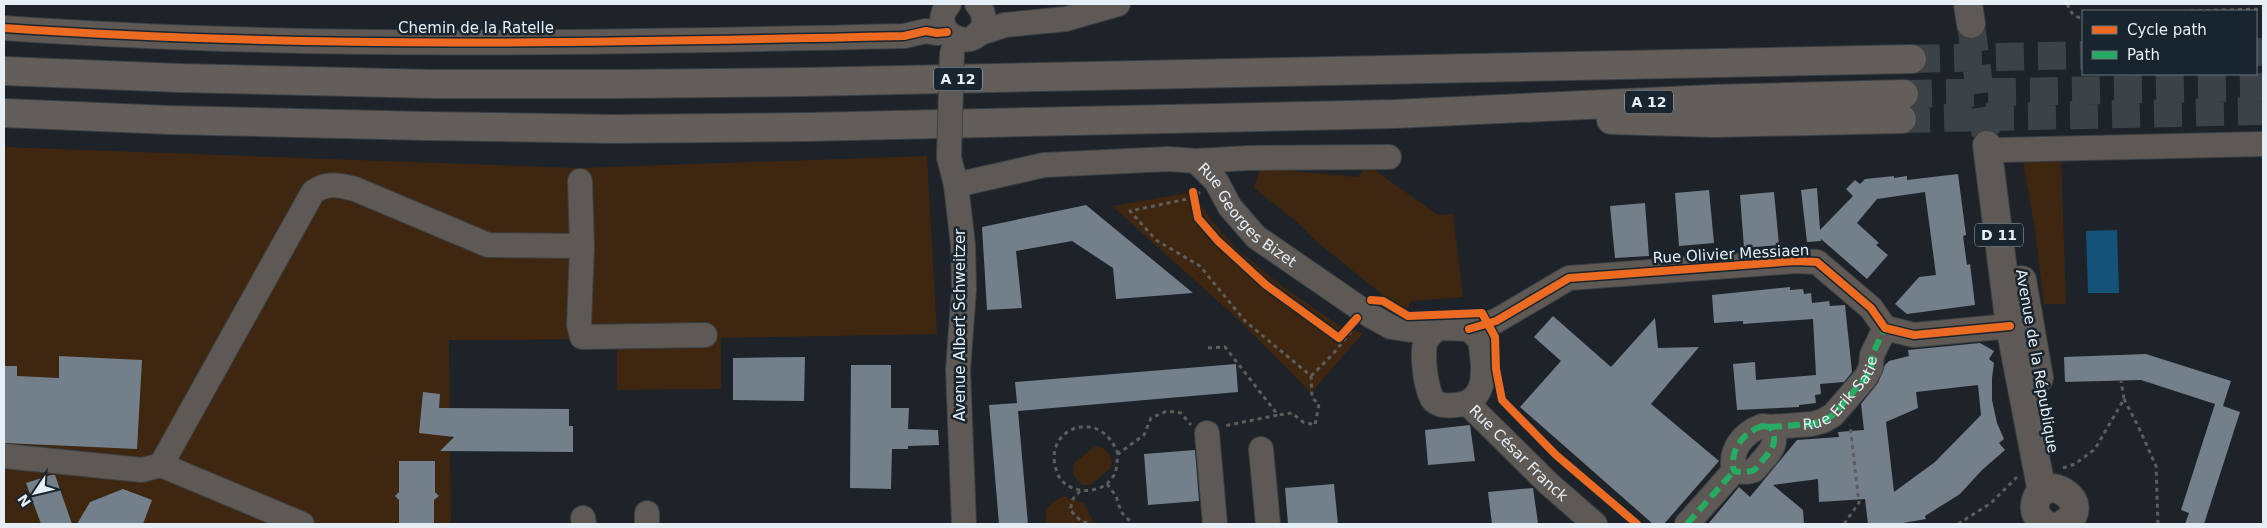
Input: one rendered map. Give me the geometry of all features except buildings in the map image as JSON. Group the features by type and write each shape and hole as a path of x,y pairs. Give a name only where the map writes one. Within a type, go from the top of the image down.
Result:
{"highway":[{"name":"A 12","path":"4,71 199,79 628,84 1912,59"},
{"name":"A 12","path":"4,113 169,120 613,129 827,127 1394,114 1712,99 1903,106"}],"main road":[{"name":"Avenue de la République","path":"1996,147 2010,326 2052,484"},
{"name":"Avenue de la République","path":"1996,147 2044,404 2052,484"},
{"path":"2010,326 2025,344 2034,390 2044,404"},
{"path":"2052,484 2035,503 2035,510 2037,516 2065,523"}],"street":[{"name":"Chemin de la Ratelle","path":"4,28 218,40 563,43 904,36 962,28 1066,19 1118,4"},
{"name":"Avenue Albert Schweitzer","path":"962,28 954,157 963,245 964,289 958,370 964,524"},
{"path":"1996,147 2263,144"},
{"path":"1196,161 1249,158 1389,157"},
{"name":"Rue Georges Bizet","path":"956,185 1044,165 1168,159 1196,161 1216,182 1230,207 1256,237 1364,317 1391,328 1432,333"},
{"path":"580,180 582,246 579,325 582,337 705,335"},
{"path":"161,465 313,192 321,187 336,184 355,189 488,245 582,246"},
{"name":"Rue Olivier Messiaen","path":"1474,335 1569,278 1796,261 1817,262 1871,308 1885,328"},
{"path":"1885,328 1914,335 2010,326"},
{"path":"1439,328 1474,335 1483,383 1478,394 1466,403 1443,405 1434,400 1428,389 1424,356 1425,342 1439,328"},
{"name":"Rue Erik Satie","path":"1687,524 1734,472 1744,473 1755,470 1772,450 1775,440 1770,426 1823,421 1833,415 1866,377 1871,367 1872,355 1885,328"},
{"name":"Rue Georges Bizet","path":"1402,330 1424,356"},
{"name":"Rue César Franck","path":"1466,403 1549,484 1595,524"},
{"path":"1207,432 1216,524"},
{"path":"1261,449 1268,524"},
{"path":"4,456 142,470 161,465 302,524"}],"path":[{"path":"2067,4 2073,15 2082,19"},
{"path":"2226,10 2263,9"},
{"path":"1118,454 1144,435 1151,418 1167,411 1181,413 1192,426 1207,432 1278,414 1292,413 1303,422 1315,426 1318,404 1312,398 1311,376 1245,321 1200,266 1156,240 1130,211 1193,194 1216,182"},
{"path":"1193,194 1195,208"},
{"path":"1311,376 1333,354 1361,316 1364,317"},
{"path":"1339,338 1364,317"},
{"path":"1208,348 1225,347 1278,414"},
{"path":"2121,381 2124,399 2156,466 2158,524"},
{"path":"2052,484 2096,449 2124,399"},
{"path":"1844,524 1859,503 1847,400"},
{"path":"1089,426 1102,431 1113,441 1118,454 1116,472 1107,484 1094,490 1080,491 1067,486 1057,475 1053,462 1055,448 1063,436 1075,428 1089,426"},
{"path":"1958,524 1992,503 2021,473"},
{"path":"1107,484 1116,496 1121,512 1133,524"},
{"path":"1080,491 1073,499 1070,510 1082,521 1090,524"}],"shaded area":[{"path":"4,147 578,168 927,156 937,334 721,338 721,389 617,390 617,339 449,340 451,524 4,524"},
{"path":"2061,154 2066,304 2044,304 2035,231 2022,155"},
{"path":"1369,166 1438,215 1453,214 1463,297 1412,301 1405,313 1254,188 1260,168 1357,177"},
{"path":"1193,192 1212,221 1238,250 1283,287 1340,326 1363,333 1311,393 1240,321 1112,206"},
{"path":"1099,446 1110,455 1111,468 1090,485 1082,485 1073,474 1074,463 1094,447"},
{"path":"1063,496 1084,503 1094,524 1046,524 1046,510 1053,502"}],"water":[{"path":"2117,230 2119,293 2088,293 2086,231"}],"tunnel":[{"path":"1971,24 1987,145"},
{"path":"2257,52 2263,52"},
{"path":"1912,59 2082,55"},
{"path":"1904,94 2263,87"},
{"path":"1902,119 2263,111"}],"marked path":[{"path":"1770,427 1812,424 1823,421 1833,415 1866,377 1871,367 1872,355 1885,328"},
{"path":"1762,426 1770,427 1773,432 1774,441 1771,449 1754,470 1746,472 1734,471 1734,456 1739,443 1749,433 1762,426"},
{"path":"1687,524 1734,471"}],"cycle path":[{"path":"4,28 116,35 341,42 791,39 904,36 926,31 947,32"},
{"path":"1193,192 1198,218 1218,241 1266,285 1339,338 1357,318"},
{"path":"1469,329 1496,321 1569,278 1796,261 1817,262 1871,308 1885,328 1914,335 2010,326"},
{"path":"1371,300 1383,301 1408,316 1482,313 1495,337 1496,369 1502,400 1556,455 1637,524"}]}
